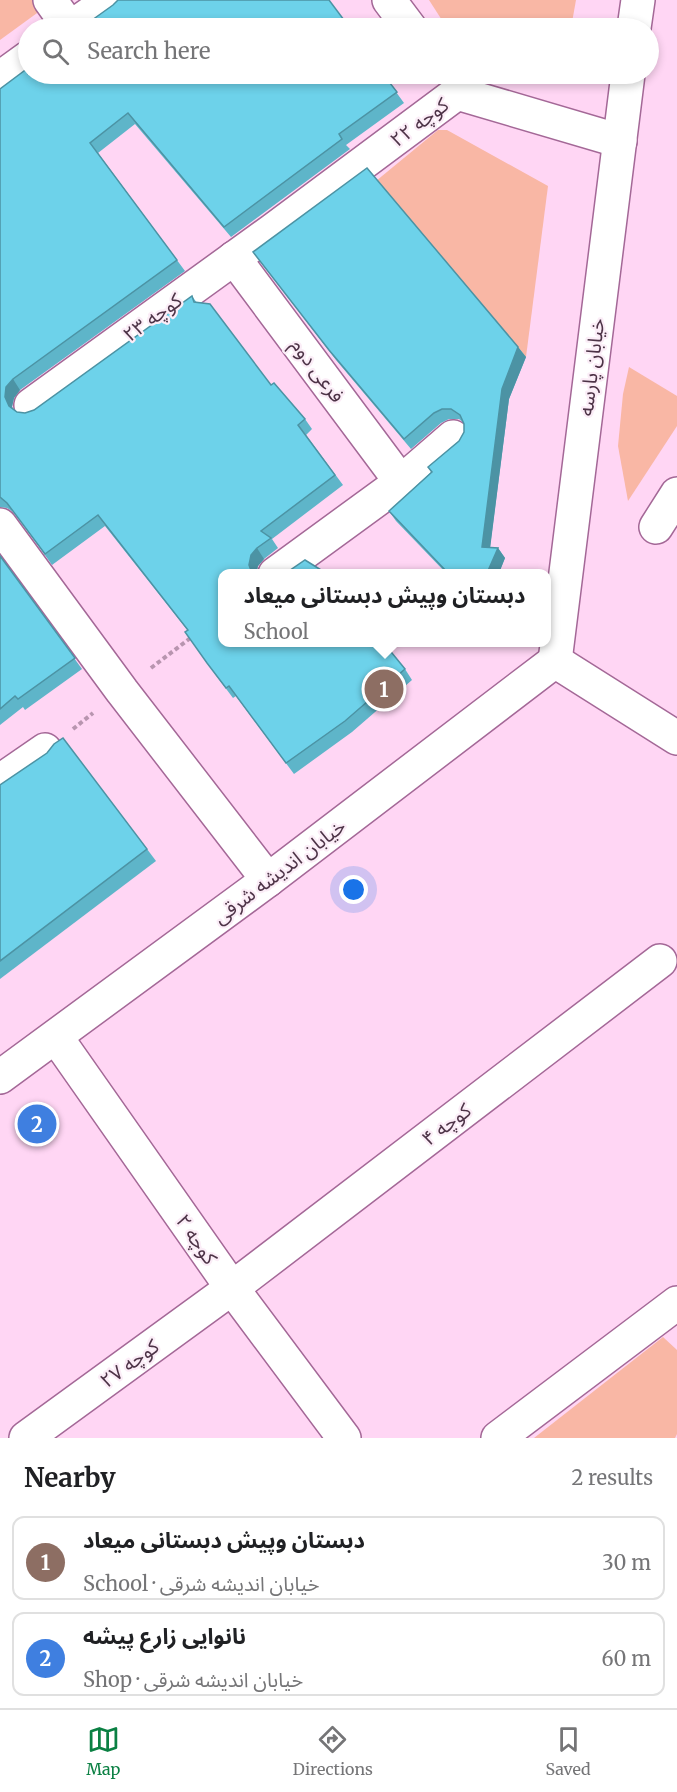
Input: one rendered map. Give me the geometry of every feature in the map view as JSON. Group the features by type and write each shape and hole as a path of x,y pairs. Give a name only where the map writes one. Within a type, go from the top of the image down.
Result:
{"street":[{"path":"50,0 63,18"},
{"path":"84,18 110,0"},
{"path":"389,0 402,18"},
{"path":"635,18 638,0"},
{"path":"0,78 18,65"},
{"name":"کوچه ۲۲","path":"273,230 449,84"},
{"name":"کوچه ۲۲","path":"453,84 620,141"},
{"name":"خیابان پارسه","path":"555,661 627,84"},
{"name":"کوچه ۲۳","path":"31,405 273,230"},
{"name":"فرعی دوم","path":"234,258 402,482"},
{"path":"281,569 402,482 453,437"},
{"path":"656,526 677,494"},
{"path":"0,525 122,691 268,880"},
{"path":"555,661 677,738"},
{"name":"خیابان اندیشه شرقی","path":"0,1077 268,880 555,661"},
{"path":"0,781 45,750"},
{"name":"کوچه ۴","path":"231,1288 660,961"},
{"name":"کوچه ۲","path":"56,1037 231,1288 344,1438"},
{"name":"کوچه ۲۷","path":"26,1438 231,1288"},
{"path":"498,1438 677,1303"}],"shaded area":[{"path":"0,0 37,0 44,8 30,18 18,18 18,27 0,40"},
{"path":"429,0 576,0 573,18 441,18"},
{"path":"438,130 447,130 548,186 526,357 376,181"},
{"path":"629,367 677,396 677,426 628,501 618,446 623,394"},
{"path":"663,1337 677,1350 677,1434 675,1438 534,1438"}],"building":[{"path":"118,0 329,0 342,18 95,18"},
{"path":"18,76 18,84 391,84 397,92 339,134 342,139 224,227 128,113 90,143 177,260 13,379 6,387 5,397 9,406 17,412 25,413 34,410 192,296 194,302 210,304 271,385 274,383 305,419 298,425 335,475 261,531 271,538 251,555 250,569 218,569 218,647 387,647 405,669 345,721 286,763 229,686 226,688 207,663 185,632 188,630 98,515 45,554 0,497 0,89"},
{"path":"367,168 518,347 502,389 482,547 498,548 489,569 444,569 389,511 432,472 428,467 459,441 464,432 464,424 460,415 451,409 442,409 434,413 404,439 329,350 253,252"},
{"path":"0,556 75,658 18,699 15,696 0,709"},
{"path":"305,560 320,569 292,569"},
{"path":"63,738 147,849 0,961 0,785 47,753"}],"place":[{"name":"دبستان وپیش دبستانی میعاد","path":"384,689"},
{"name":"نانوایی زارع پیشه","path":"37,1124"}]}
